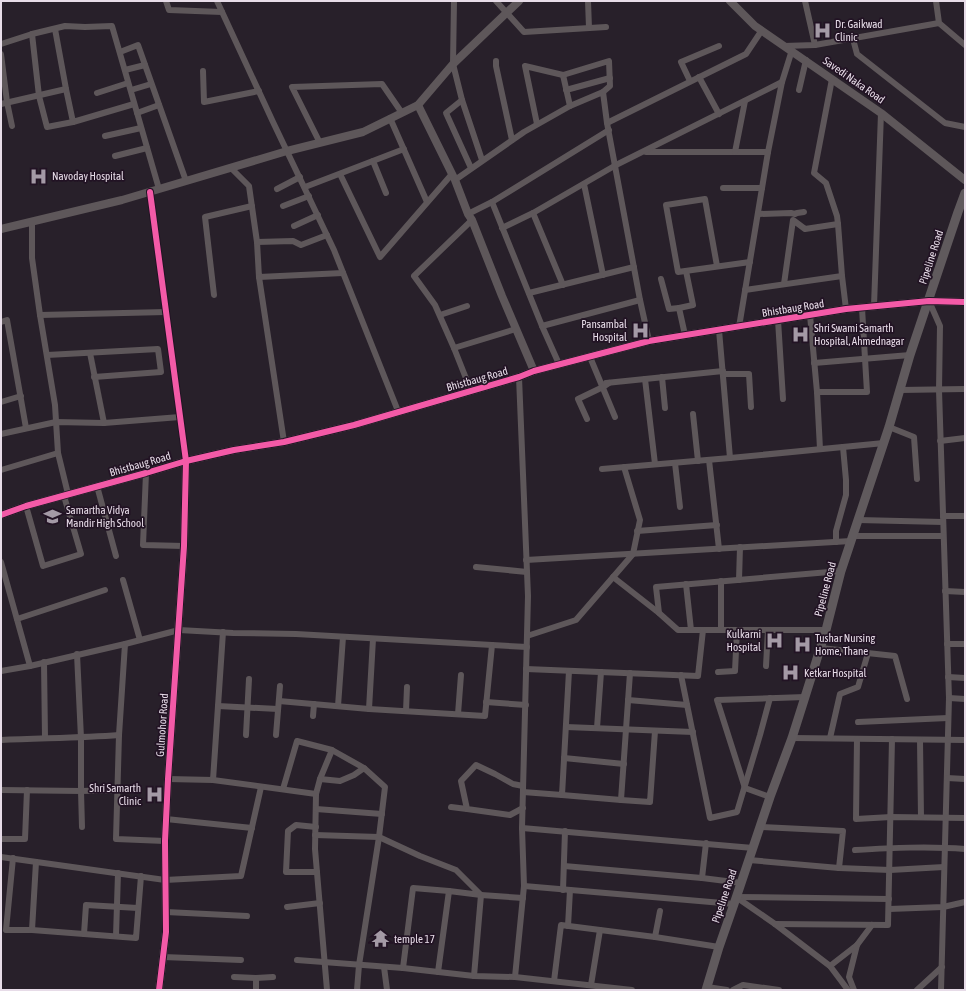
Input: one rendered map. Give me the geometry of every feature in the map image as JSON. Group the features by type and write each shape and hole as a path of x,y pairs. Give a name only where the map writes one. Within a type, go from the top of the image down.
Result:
{"main road":[{"name":"Pipeline Road","path":"707,989 719,947 770,797 792,738 826,630 841,571 889,428 910,355 965,193"}],"street":[{"path":"166,1 169,10 222,12"},
{"path":"217,1 327,235 398,411"},
{"path":"454,1 453,64 462,100 482,160"},
{"path":"496,1 524,32 606,27"},
{"path":"1,230 159,190 287,151 363,132 418,105 453,64 519,1"},
{"path":"588,1 589,28"},
{"name":"Savedi Naka Road","path":"730,1 755,26 792,50 881,113 965,180"},
{"path":"805,1 815,46"},
{"path":"936,1 939,23 965,45"},
{"path":"784,46 815,46 939,23"},
{"path":"1,44 32,34 65,26 112,26 159,190"},
{"path":"55,28 73,122"},
{"path":"607,123 746,54 762,30"},
{"path":"32,34 39,96 47,127 73,122 134,104"},
{"path":"853,39 857,54 945,123 965,127"},
{"path":"120,52 138,45 186,181"},
{"path":"690,81 681,62 719,46"},
{"path":"739,327 768,152 782,82 792,50"},
{"path":"1,54 4,103 12,126"},
{"path":"799,90 806,60"},
{"path":"496,61 512,140"},
{"path":"340,174 380,257 427,202 453,177 471,168 537,124 570,106 603,92 610,86 609,61 563,75 525,66 537,124"},
{"path":"125,70 145,65"},
{"path":"203,71 204,102 258,90"},
{"path":"563,75 570,106"},
{"path":"699,77 719,114"},
{"path":"566,90 610,78"},
{"path":"832,79 814,173 826,183 837,216 846,309"},
{"path":"502,228 533,213 616,165 782,82"},
{"path":"97,93 128,83"},
{"path":"130,90 151,84"},
{"path":"320,143 292,87 382,84 402,112"},
{"path":"4,103 66,89"},
{"path":"603,92 607,123 649,341"},
{"path":"462,100 446,113 471,168"},
{"path":"735,152 745,101"},
{"path":"137,113 159,105"},
{"path":"418,105 453,177 534,371"},
{"path":"874,306 881,113"},
{"path":"390,118 427,202"},
{"path":"105,136 141,128"},
{"path":"471,391 440,315 435,305 414,276 470,217 609,130"},
{"path":"115,156 147,148"},
{"path":"304,187 404,149"},
{"path":"644,152 768,152"},
{"path":"373,161 386,193"},
{"path":"231,168 249,186 258,242 259,277 284,442"},
{"path":"277,189 300,177"},
{"path":"584,184 603,275"},
{"path":"723,188 762,188"},
{"path":"150,192 186,461"},
{"path":"283,206 309,196"},
{"path":"717,266 705,199 666,205 678,272 750,262"},
{"path":"492,202 559,364"},
{"path":"214,295 205,217 252,206"},
{"path":"784,284 794,217 797,213 804,212"},
{"path":"533,213 563,285"},
{"path":"758,214 791,213 806,228 838,224"},
{"path":"294,226 318,215"},
{"path":"26,506 43,566 81,554 66,495 58,453 55,405 32,258 32,221"},
{"path":"258,242 293,241 301,245 327,235"},
{"path":"529,293 634,267"},
{"path":"662,279 669,309 693,305 686,271"},
{"path":"259,277 343,273"},
{"path":"745,290 842,276"},
{"path":"542,326 640,300"},
{"path":"929,300 940,326 938,390 949,698 941,990"},
{"name":"Bhistbaug Road","path":"1,515 26,506 186,461 234,450 284,442 354,425 519,377 534,371 649,341 846,309 929,300 965,302"},
{"path":"440,315 467,306"},
{"path":"678,308 685,335"},
{"path":"817,392 867,392 862,308"},
{"path":"40,315 166,312"},
{"path":"810,315 817,392 820,449"},
{"path":"1,322 7,320 26,428"},
{"path":"778,320 783,399"},
{"path":"454,348 516,329"},
{"path":"719,330 730,458"},
{"path":"47,355 158,349 161,372 94,376"},
{"path":"90,353 104,423"},
{"path":"814,363 910,355"},
{"path":"590,357 615,417"},
{"path":"587,419 578,399 602,385 662,377 723,373 749,374 751,407"},
{"path":"515,978 524,886 522,828 528,596 519,377"},
{"path":"662,377 665,408"},
{"path":"645,379 655,464"},
{"path":"900,390 965,389"},
{"path":"1,402 21,396"},
{"path":"693,414 698,461"},
{"path":"1,434 56,422 104,423 180,417"},
{"path":"889,428 914,437 917,479"},
{"path":"940,441 965,438"},
{"path":"602,469 884,443"},
{"path":"836,542 836,531 846,495 843,447"},
{"path":"1,470 58,453"},
{"path":"709,460 719,548"},
{"name":"Gulmohor Road","path":"159,990 166,912 165,841 184,546 186,461"},
{"path":"675,463 680,507"},
{"path":"527,636 576,620 633,554 640,520 624,467"},
{"path":"146,473 142,545 184,546"},
{"path":"97,486 116,556"},
{"path":"858,520 943,519 965,516"},
{"path":"638,531 716,525"},
{"path":"526,560 836,542 852,539 943,536"},
{"path":"739,580 740,547"},
{"path":"1,562 30,666"},
{"path":"476,567 527,572"},
{"path":"659,613 656,587 841,571"},
{"path":"614,576 678,630 826,630"},
{"path":"123,580 140,640"},
{"path":"720,581 721,630"},
{"path":"686,584 691,630"},
{"path":"17,619 105,590"},
{"path":"945,592 965,592"},
{"path":"1,671 30,666 125,644 178,630 296,634 527,647"},
{"path":"526,669 698,676 704,630"},
{"path":"718,672 735,670 737,630"},
{"path":"766,666 768,630"},
{"path":"214,780 223,632"},
{"path":"338,706 343,637"},
{"path":"369,709 373,639"},
{"path":"125,644 117,790 116,838 165,841"},
{"path":"947,644 965,644"},
{"path":"279,701 369,709 485,716 492,645"},
{"path":"820,648 895,656 907,699"},
{"path":"830,738 840,694 858,687 868,653"},
{"path":"77,654 81,738 82,827"},
{"path":"44,662 45,738"},
{"path":"562,795 569,671"},
{"path":"596,728 601,672"},
{"path":"621,800 630,673"},
{"path":"458,714 461,675"},
{"path":"681,676 710,818 737,812 770,698"},
{"path":"948,677 965,678"},
{"path":"246,735 249,679"},
{"path":"276,735 280,686"},
{"path":"406,711 408,687"},
{"path":"745,788 718,700 805,697"},
{"path":"949,698 965,699"},
{"path":"628,700 687,705"},
{"path":"486,702 526,705"},
{"path":"313,716 314,704"},
{"path":"218,706 278,709"},
{"path":"858,722 948,718"},
{"path":"566,727 692,732"},
{"path":"468,809 461,781 476,766 523,789 562,795 650,802 655,730"},
{"path":"1,740 81,738 120,735"},
{"path":"792,738 965,740"},
{"path":"857,739 856,819 891,817 965,818"},
{"path":"776,924 888,925 892,739"},
{"path":"920,740 920,817"},
{"path":"283,789 297,741 332,750 364,768 385,787 379,838 359,965 357,990"},
{"path":"328,990 315,836 316,794 320,779 332,750"},
{"path":"564,758 624,764"},
{"path":"320,779 340,781 354,775 364,768"},
{"path":"947,778 965,779"},
{"path":"168,779 214,780 316,794"},
{"path":"1,857 165,880 241,876 261,787"},
{"path":"745,788 770,797"},
{"path":"1,790 117,790"},
{"path":"1,839 25,839 27,790"},
{"path":"451,807 510,815 523,808"},
{"path":"316,809 382,814"},
{"path":"166,819 252,828"},
{"path":"316,827 296,825 288,831 286,872 317,872"},
{"path":"760,827 843,831 839,868"},
{"path":"522,828 753,848"},
{"path":"564,831 564,866 567,890 568,926"},
{"path":"315,836 379,838 456,870 481,895 474,976"},
{"path":"702,878 706,843"},
{"path":"855,850 945,847 965,849"},
{"path":"13,858 6,930 32,930 136,938 140,876"},
{"path":"749,860 839,868 890,870 944,867"},
{"path":"32,930 36,862"},
{"path":"564,866 742,883"},
{"path":"116,936 118,873"},
{"path":"524,886 735,901 889,899"},
{"path":"403,968 413,888 523,898"},
{"path":"438,972 449,891"},
{"path":"735,901 776,924 830,966 848,990"},
{"path":"889,909 943,907 965,902"},
{"path":"287,907 320,903"},
{"path":"84,934 86,905 138,908"},
{"path":"655,937 660,911"},
{"path":"166,912 247,916"},
{"path":"554,981 561,925 719,947"},
{"path":"830,966 857,945 872,925"},
{"path":"591,985 600,930"},
{"path":"854,990 849,977 857,945"},
{"path":"163,958 241,960"},
{"path":"296,960 403,968 474,976 554,981 632,990"},
{"path":"384,967 387,990"},
{"path":"917,990 942,967"},
{"path":"234,977 273,977"},
{"path":"256,978 256,990"},
{"path":"733,990 743,985 779,990"},
{"path":"707,989 727,990"}],"cycle path":[{"path":"150,192 186,461 184,546 165,841 166,932 159,990"},
{"path":"1,515 26,506 186,461 234,450 284,442 354,425 519,377 534,371 649,341 846,309 929,301 965,302"}],"place":[{"name":"Dr. Gaikwad Clinic","path":"822,30"},
{"name":"Navoday Hospital","path":"39,176"},
{"name":"Pansambal Hospital","path":"640,330"},
{"name":"Shri Swami Samarth Hospital, Ahmednagar","path":"801,334"},
{"name":"Samartha Vidya Mandir High School","path":"53,516"},
{"name":"Kulkarni Hospital","path":"774,640"},
{"name":"Tushar Nursing Home, Thane","path":"802,644"},
{"name":"Ketkar Hospital","path":"791,673"},
{"name":"Shri Samarth Clinic","path":"154,794"},
{"name":"temple 17","path":"381,939"}]}
